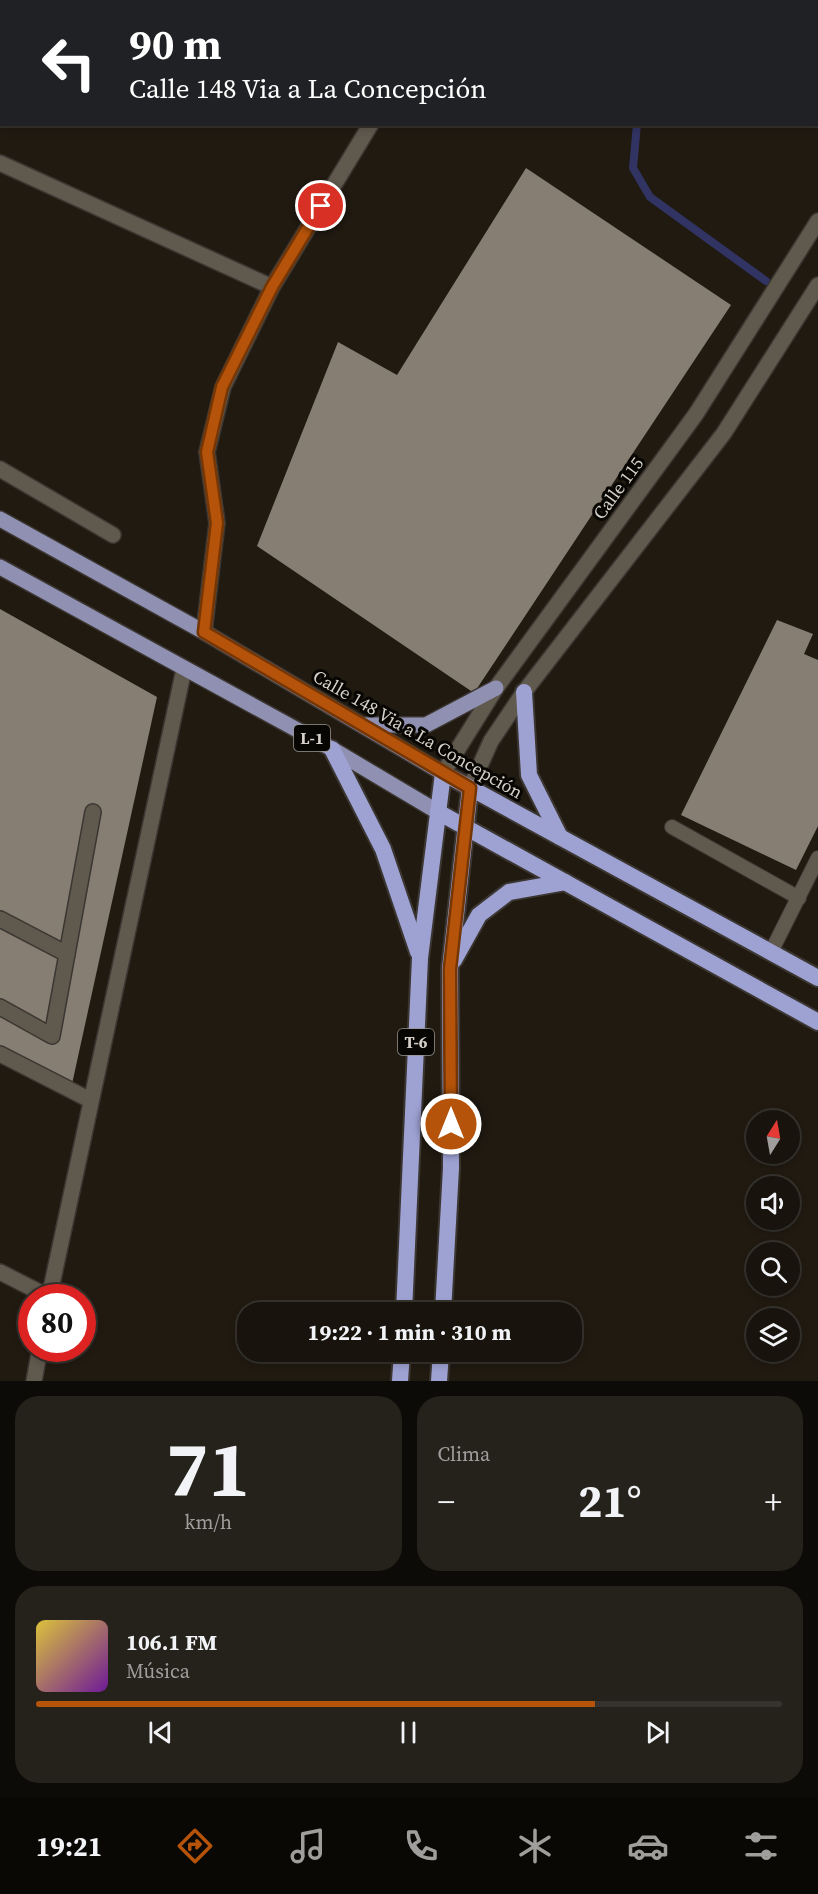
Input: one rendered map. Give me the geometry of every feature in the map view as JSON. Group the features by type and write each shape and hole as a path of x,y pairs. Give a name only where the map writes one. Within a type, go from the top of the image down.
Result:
{"highway":[{"path":"524,692 529,775 560,837"},
{"path":"332,749 383,849 420,958"},
{"name":"Calle 148 Via a La Concepción","path":"442,773 818,978"},
{"name":"T-6","path":"404,1302 420,958 442,773"},
{"name":"T-6","path":"444,1302 451,1168 450,969 470,788"},
{"path":"438,812 818,1022"},
{"path":"450,969 479,915 509,892 565,882"},
{"path":"400,1381 401,1362"},
{"path":"439,1381 440,1362"}],"main road":[{"name":"Calle 148 Via a La Concepción","path":"0,519 204,632 442,773"},
{"name":"L-1","path":"0,567 332,749 438,812"},
{"path":"363,725 426,725 496,688"}],"street":[{"path":"204,632 217,523 207,452 222,387 272,287 370,126"},
{"path":"0,163 272,287"},
{"name":"Calle 115","path":"442,773 496,688 696,414 818,221"},
{"path":"470,788 490,741 524,692 724,433 818,285"},
{"path":"0,470 113,535"},
{"path":"52,1284 184,669"},
{"path":"0,1007 52,1036 93,812"},
{"path":"0,919 67,954"},
{"path":"0,1054 90,1100"},
{"path":"0,1272 24,1284"},
{"path":"34,1381 37,1362"}],"lane":[{"path":"672,826 798,898"},
{"path":"771,952 818,858"}],"building":[{"path":"526,168 731,305 474,693 257,546 338,342 397,375"},
{"path":"0,609 157,697 72,1084 0,1046"},
{"path":"777,620 813,634 804,654 818,660 818,826 796,870 681,815"}],"waterway":[{"path":"637,126 633,168 650,197 766,281"}],"route":[{"path":"321,206 272,287 222,387 207,452 217,523 204,632 470,788 450,969 451,1124"}]}
